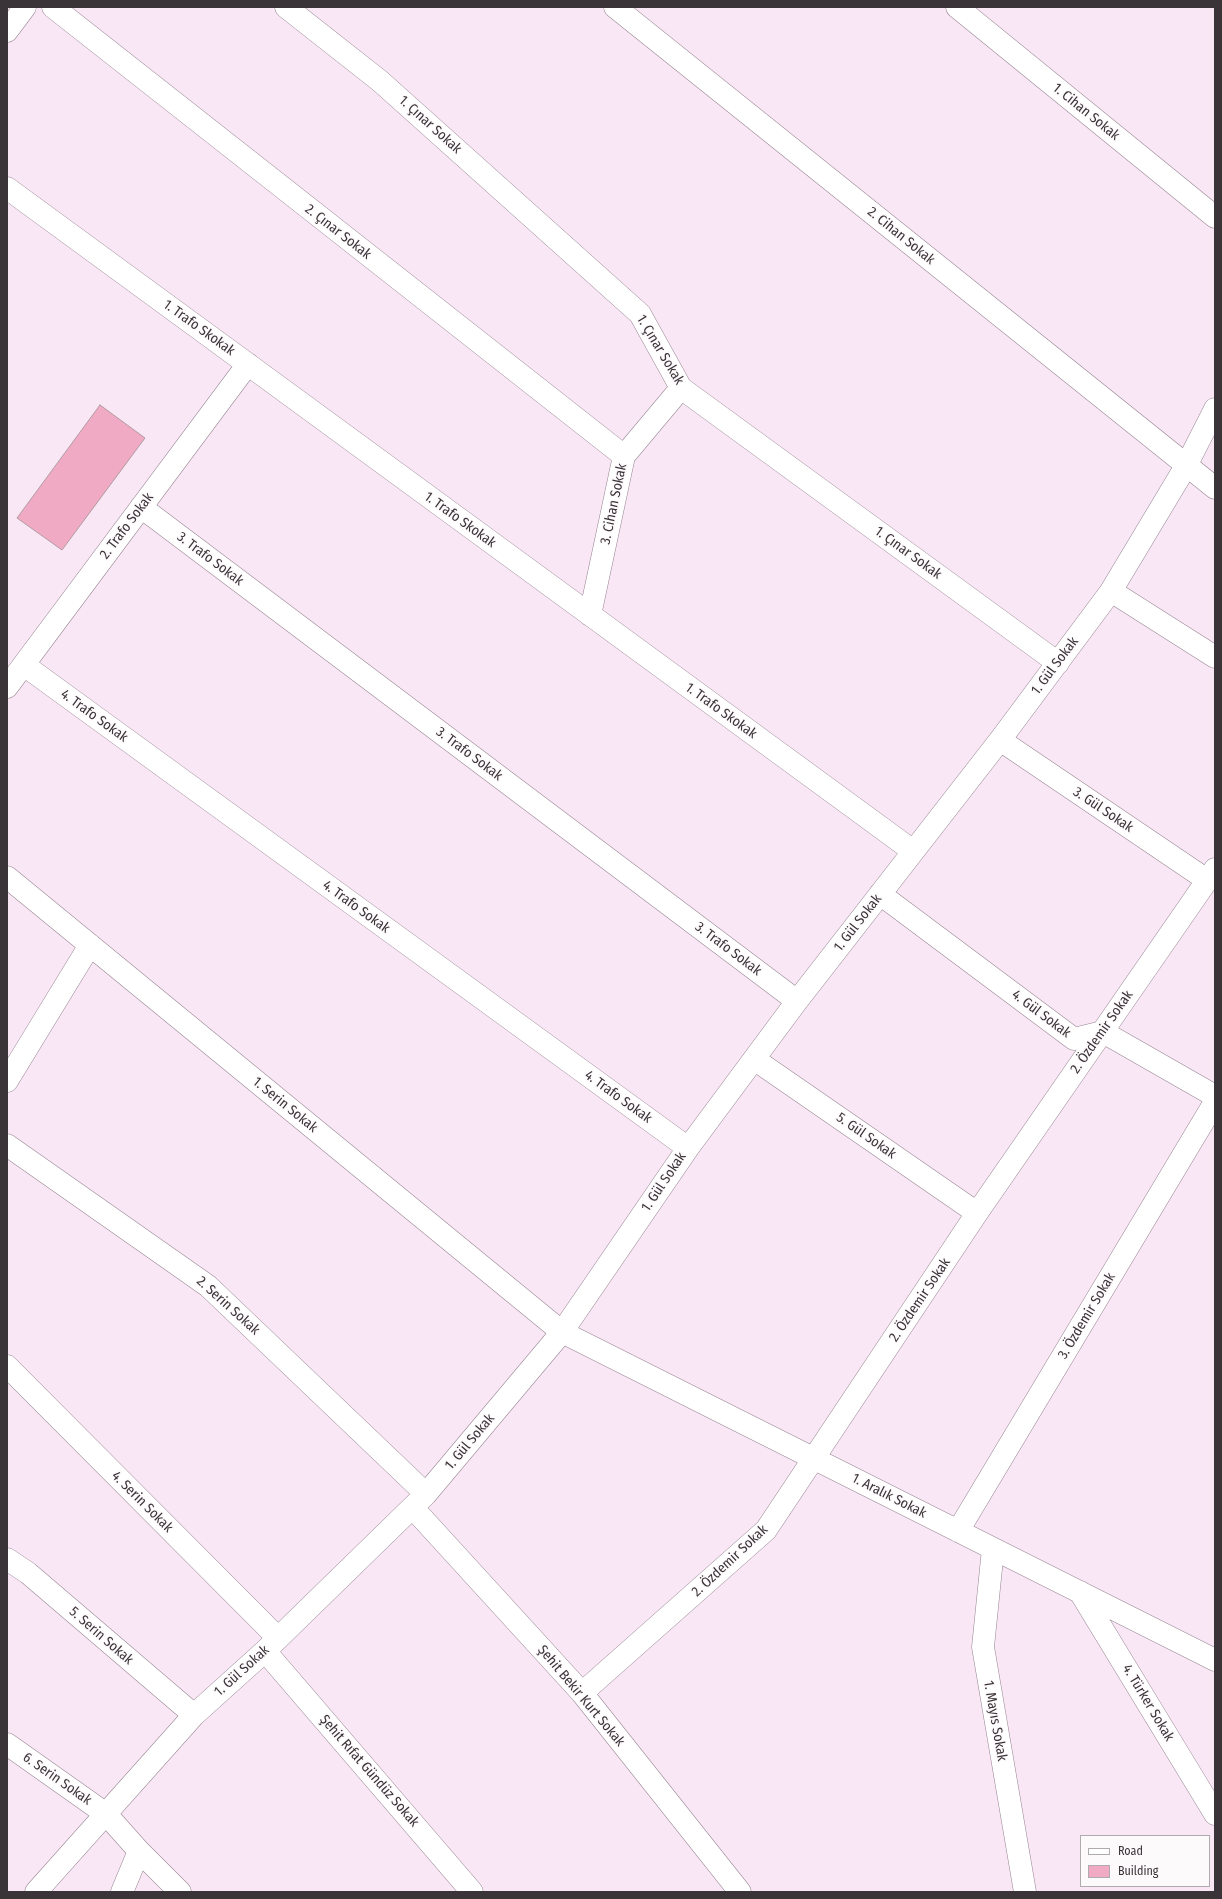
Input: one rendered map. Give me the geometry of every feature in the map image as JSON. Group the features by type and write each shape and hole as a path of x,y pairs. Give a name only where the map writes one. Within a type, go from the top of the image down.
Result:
{"street":[{"path":"7,31 25,7"},
{"name":"2. Çınar Sokak","path":"53,7 624,456"},
{"name":"1. Çınar Sokak","path":"286,7 380,81 640,314 681,388 1058,663"},
{"name":"2. Cihan Sokak","path":"616,7 1215,488"},
{"name":"1. Cihan Sokak","path":"957,7 1215,218"},
{"name":"1. Trafo Skokak","path":"7,188 913,851"},
{"name":"2. Trafo Sokak","path":"7,687 248,364"},
{"name":"3. Cihan Sokak","path":"590,615 624,456 681,388"},
{"name":"1. Gül Sokak","path":"36,1892 194,1716 420,1501 562,1332 688,1148 797,1001 1000,740 1111,591 1186,466 1215,410"},
{"name":"3. Trafo Sokak","path":"141,507 797,1001"},
{"path":"1111,591 1215,657"},
{"name":"4. Trafo Sokak","path":"24,665 688,1148"},
{"name":"3. Gül Sokak","path":"1000,740 1211,874"},
{"name":"2. Özdemir Sokak","path":"582,1693 766,1530 978,1213 1211,874"},
{"name":"1. Serin Sokak","path":"7,878 562,1332"},
{"name":"4. Gül Sokak","path":"880,894 1074,1039 1103,1032"},
{"path":"7,1081 90,945"},
{"path":"1103,1032 1215,1096"},
{"name":"5. Gül Sokak","path":"754,1059 978,1213"},
{"name":"3. Özdemir Sokak","path":"958,1531 1215,1102"},
{"name":"2. Serin Sokak","path":"7,1145 208,1286 420,1501"},
{"name":"1. Aralık Sokak","path":"562,1332 1215,1660"},
{"name":"4. Serin Sokak","path":"7,1366 271,1644"},
{"name":"Şehit Bekir Kurt Sokak","path":"420,1501 582,1693 733,1890"},
{"name":"1. Mayıs Sokak","path":"993,1549 983,1647 1025,1892"},
{"name":"5. Serin Sokak","path":"7,1559 34,1578 194,1716"},
{"name":"4. Türker Sokak","path":"1080,1592 1215,1814"},
{"name":"Şehit Rıfat Gündüz Sokak","path":"271,1644 472,1892"},
{"name":"6. Serin Sokak","path":"7,1744 106,1814 139,1851 180,1892"},
{"path":"122,1892 139,1851"}],"building":[{"path":"100,405 145,438 62,550 17,518"}]}
